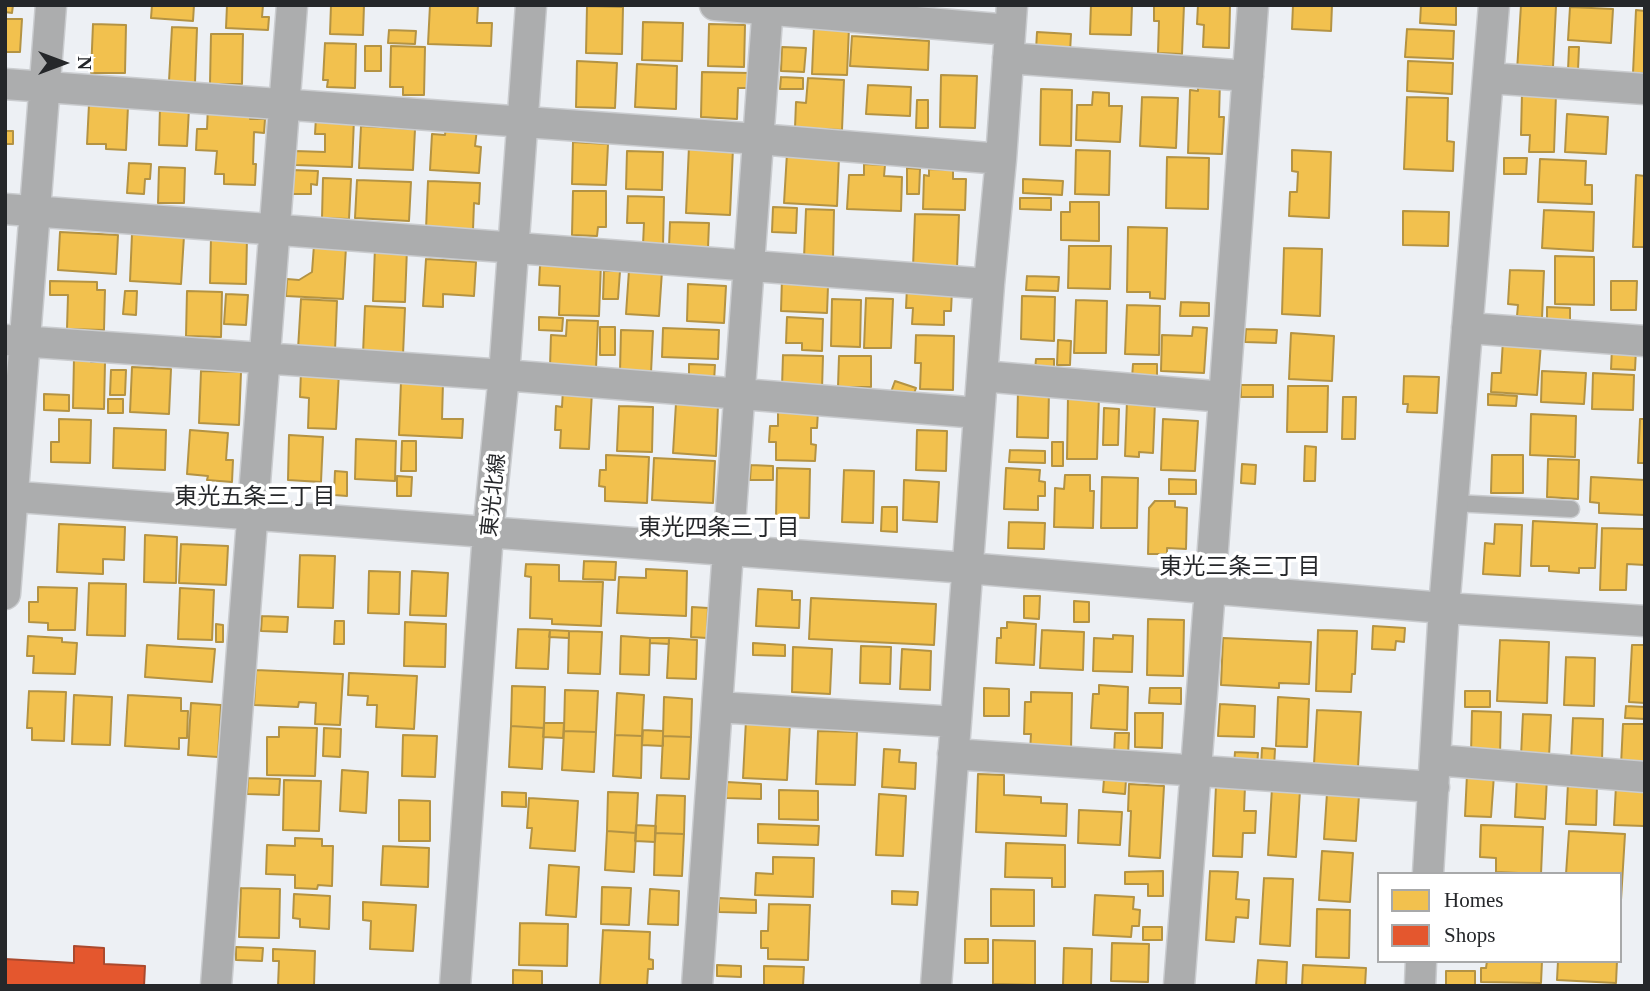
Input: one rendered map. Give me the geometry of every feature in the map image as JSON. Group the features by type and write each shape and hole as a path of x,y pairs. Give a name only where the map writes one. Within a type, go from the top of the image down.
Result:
{"street":[{"path":"5,594 15,341 35,211 51,5"},
{"path":"216,986 292,5"},
{"name":"東光北線","path":"455,986 531,5"},
{"path":"715,5 768,7 1010,31 1248,76"},
{"path":"1179,986 1253,5"},
{"path":"1428,872 1444,608 1494,5"},
{"path":"697,986 768,7"},
{"path":"936,986 1010,31"},
{"path":"1488,78 1645,89"},
{"path":"5,84 1001,159"},
{"path":"5,209 989,284"},
{"path":"1467,328 1645,341"},
{"path":"15,341 504,374 979,413"},
{"path":"982,376 1224,397"},
{"path":"9,496 967,568 1444,608 1645,621"},
{"path":"717,707 956,722"},
{"path":"953,754 1196,771 1645,777"},
{"path":"1420,986 1421,963"}],"lane":[{"path":"1453,503 1572,509"}],"building: Homes":[{"path":"5,5 13,5 12,13 5,12"},
{"path":"152,5 194,5 193,21 151,18"},
{"path":"227,5 263,5 262,17 269,17 268,30 226,28"},
{"path":"331,5 364,5 363,35 330,34"},
{"path":"430,5 478,5 477,23 492,23 491,46 428,44"},
{"path":"1091,5 1132,5 1131,35 1090,34"},
{"path":"1154,5 1184,5 1182,54 1158,53 1159,21 1154,21"},
{"path":"1198,5 1230,5 1229,48 1203,47 1204,25 1197,24"},
{"path":"1293,5 1332,5 1331,31 1292,29"},
{"path":"1421,5 1456,5 1456,25 1420,23"},
{"path":"1521,5 1556,6 1553,67 1543,66 1543,73 1517,71"},
{"path":"587,6 623,7 622,54 586,53"},
{"path":"1570,7 1613,9 1611,43 1568,40"},
{"path":"1636,10 1645,11 1645,73 1633,73"},
{"path":"5,19 22,19 20,52 5,52"},
{"path":"643,22 683,23 682,61 642,60"},
{"path":"93,24 126,25 125,73 91,73"},
{"path":"709,24 745,25 744,67 708,66"},
{"path":"814,26 849,27 847,75 812,74"},
{"path":"172,27 197,28 195,83 169,81"},
{"path":"1407,29 1454,31 1453,59 1405,57"},
{"path":"389,30 416,31 415,44 388,43"},
{"path":"1037,32 1071,34 1070,52 1036,50"},
{"path":"211,34 243,34 242,84 210,84"},
{"path":"852,36 929,41 928,70 850,66"},
{"path":"325,43 356,44 355,88 327,87 328,80 323,80"},
{"path":"365,46 381,46 381,71 365,71"},
{"path":"391,46 425,47 424,95 403,95 403,87 390,87"},
{"path":"782,47 806,48 804,72 781,71"},
{"path":"1569,47 1579,47 1578,70 1568,70"},
{"path":"577,61 617,63 615,108 576,107"},
{"path":"1408,61 1453,63 1452,94 1407,91"},
{"path":"637,64 677,66 676,109 635,107"},
{"path":"702,72 749,73 748,88 738,88 737,119 701,117"},
{"path":"941,75 977,76 975,128 940,127"},
{"path":"781,77 803,78 803,89 780,89"},
{"path":"808,78 844,80 842,130 795,128 796,102 806,103"},
{"path":"1198,81 1220,81 1219,117 1224,117 1222,154 1188,153 1190,90 1198,91"},
{"path":"868,85 911,87 910,116 866,114"},
{"path":"1041,89 1072,90 1071,146 1040,145"},
{"path":"1093,92 1109,93 1109,106 1122,106 1120,142 1076,140 1077,105 1092,105"},
{"path":"1522,93 1556,94 1554,152 1529,152 1530,135 1521,135"},
{"path":"1142,97 1178,98 1176,148 1140,146"},
{"path":"1407,97 1448,98 1447,141 1454,142 1453,171 1404,169"},
{"path":"917,100 928,100 928,128 916,128"},
{"path":"89,104 128,106 126,150 106,149 106,144 87,144"},
{"path":"208,106 251,108 250,119 265,119 264,133 254,132 255,185 224,184 224,174 215,174 217,151 196,150 197,129 207,129"},
{"path":"160,107 189,108 187,146 159,145"},
{"path":"1567,114 1608,117 1606,154 1565,152"},
{"path":"316,117 354,119 352,167 295,165 295,151 325,152 325,134 315,134"},
{"path":"361,126 415,129 413,170 359,168"},
{"path":"446,126 477,129 475,146 481,147 479,173 430,170 432,134 445,135"},
{"path":"5,131 13,131 13,144 5,144"},
{"path":"573,142 608,144 606,185 572,184"},
{"path":"689,146 733,148 730,215 686,213"},
{"path":"1076,150 1110,151 1109,195 1075,194"},
{"path":"1292,150 1331,152 1329,218 1289,216 1290,192 1297,192 1298,172 1292,171"},
{"path":"627,151 663,152 662,190 626,189"},
{"path":"787,153 839,156 837,206 784,203"},
{"path":"1167,157 1209,158 1208,209 1166,208"},
{"path":"1504,158 1527,158 1526,174 1504,174"},
{"path":"1540,159 1586,161 1585,185 1592,185 1592,204 1538,202"},
{"path":"129,163 151,164 150,179 145,179 144,194 127,193"},
{"path":"864,164 885,165 884,176 902,177 901,211 847,209 849,175 864,175"},
{"path":"159,167 185,168 184,203 158,203"},
{"path":"907,168 920,169 919,194 907,194"},
{"path":"929,169 953,170 953,179 966,179 965,210 923,209 924,175 929,176"},
{"path":"292,170 318,171 317,185 311,184 311,194 292,194"},
{"path":"1636,175 1645,176 1645,247 1633,247"},
{"path":"323,178 351,179 349,219 322,218"},
{"path":"1023,179 1063,181 1062,195 1023,193"},
{"path":"357,180 411,182 409,221 355,218"},
{"path":"428,181 480,183 479,204 474,203 473,230 426,229"},
{"path":"573,191 606,191 606,227 598,227 597,236 572,235"},
{"path":"628,196 664,197 663,246 643,245 644,223 627,223"},
{"path":"1020,198 1051,198 1051,210 1020,209"},
{"path":"1070,202 1099,202 1099,241 1061,240 1061,212 1070,212"},
{"path":"773,207 797,208 796,233 772,232"},
{"path":"806,209 834,210 833,259 804,258"},
{"path":"1544,210 1594,212 1593,251 1542,248"},
{"path":"1403,211 1449,212 1448,246 1403,245"},
{"path":"915,214 959,215 957,268 913,267"},
{"path":"670,222 709,223 708,248 669,247"},
{"path":"1128,227 1167,228 1165,299 1150,298 1150,292 1127,292"},
{"path":"60,232 118,235 116,274 58,270"},
{"path":"132,234 184,236 181,284 130,281"},
{"path":"211,237 247,238 246,284 210,283"},
{"path":"314,245 346,247 343,299 286,296 287,279 299,280 312,272"},
{"path":"1069,246 1111,246 1110,289 1068,288"},
{"path":"375,247 407,248 405,302 373,301"},
{"path":"1284,248 1322,249 1320,316 1282,314"},
{"path":"1555,256 1594,257 1594,305 1555,304"},
{"path":"426,259 476,262 474,296 443,294 443,307 423,306"},
{"path":"548,260 601,263 599,316 559,315 560,286 539,285 540,266"},
{"path":"629,270 662,271 659,316 626,314"},
{"path":"1510,270 1544,271 1542,318 1517,316 1518,305 1508,304"},
{"path":"604,271 620,271 618,299 603,299"},
{"path":"1027,276 1059,277 1058,291 1026,290"},
{"path":"782,278 809,280 809,285 828,286 827,313 781,311"},
{"path":"50,281 97,282 97,290 105,290 104,330 67,329 68,295 50,295"},
{"path":"1611,281 1637,281 1636,310 1611,310"},
{"path":"688,284 726,286 724,323 687,321"},
{"path":"907,287 952,290 951,311 944,311 944,325 912,324 913,308 906,308"},
{"path":"125,291 137,291 136,315 123,314"},
{"path":"187,291 222,292 221,337 186,336"},
{"path":"226,294 248,295 246,325 224,324"},
{"path":"1022,296 1055,297 1054,341 1021,339"},
{"path":"866,298 893,299 891,348 864,348"},
{"path":"301,299 337,301 335,351 298,349"},
{"path":"832,299 861,300 860,347 831,346"},
{"path":"1076,300 1107,301 1106,353 1074,353"},
{"path":"1181,302 1209,303 1209,316 1180,316"},
{"path":"1127,305 1160,306 1159,355 1125,354"},
{"path":"365,306 405,308 403,355 363,354"},
{"path":"1547,307 1570,308 1570,320 1547,320"},
{"path":"539,317 563,318 562,331 539,330"},
{"path":"787,317 823,319 822,351 802,350 802,343 786,343"},
{"path":"567,320 598,321 596,368 550,367 551,335 566,336"},
{"path":"600,327 615,327 615,355 600,355"},
{"path":"1193,327 1207,328 1204,373 1161,371 1162,335 1192,336"},
{"path":"663,328 719,330 718,359 662,357"},
{"path":"1246,329 1277,330 1276,343 1245,342"},
{"path":"621,330 653,331 651,373 620,372"},
{"path":"1291,333 1334,336 1332,381 1289,379"},
{"path":"916,335 954,336 953,390 920,389 921,363 915,363"},
{"path":"1058,340 1071,341 1070,365 1057,365"},
{"path":"1503,340 1541,343 1537,395 1491,392 1492,373 1501,373"},
{"path":"1612,348 1636,349 1635,370 1611,369"},
{"path":"783,355 823,356 822,389 782,387"},
{"path":"839,356 871,356 871,387 838,387"},
{"path":"74,357 91,357 91,362 105,362 104,409 73,408"},
{"path":"1036,359 1054,359 1054,370 1035,370"},
{"path":"689,364 715,365 714,381 689,380"},
{"path":"1133,364 1157,364 1157,379 1132,378"},
{"path":"132,367 171,369 169,414 130,412"},
{"path":"111,370 126,370 125,395 110,395"},
{"path":"201,371 241,372 239,425 199,423"},
{"path":"301,371 339,372 336,429 308,428 309,398 300,397"},
{"path":"1542,371 1586,373 1584,404 1541,402"},
{"path":"1593,373 1634,375 1633,410 1592,409"},
{"path":"1404,376 1439,377 1437,413 1407,412 1408,404 1403,404"},
{"path":"401,381 443,382 442,419 463,419 462,438 399,435"},
{"path":"895,381 916,388 912,399 891,392"},
{"path":"1241,385 1273,385 1273,397 1241,397"},
{"path":"1288,386 1328,386 1327,432 1287,432"},
{"path":"563,389 592,391 589,449 560,448 561,430 555,430 556,406 562,407"},
{"path":"1018,389 1049,390 1048,438 1017,437"},
{"path":"44,394 69,395 69,411 44,410"},
{"path":"1488,394 1517,396 1516,406 1488,405"},
{"path":"1068,395 1099,395 1097,459 1067,459"},
{"path":"1343,397 1356,397 1355,439 1342,439"},
{"path":"108,399 123,399 123,413 108,413"},
{"path":"1127,400 1155,401 1153,453 1139,452 1139,457 1125,456"},
{"path":"676,403 718,405 716,456 673,453"},
{"path":"619,406 653,407 652,452 617,451"},
{"path":"1104,408 1119,409 1118,445 1103,445"},
{"path":"778,410 818,411 817,428 811,428 811,444 816,445 815,461 776,460 776,442 769,442 770,426 778,426"},
{"path":"1531,414 1576,416 1575,457 1530,455"},
{"path":"59,419 91,420 90,463 51,462 51,442 59,442"},
{"path":"1163,419 1198,421 1195,471 1161,470"},
{"path":"1640,419 1645,419 1645,463 1638,463"},
{"path":"114,428 166,430 165,470 113,468"},
{"path":"190,430 228,433 226,460 233,460 232,482 207,480 208,476 187,474"},
{"path":"917,430 947,431 946,471 916,470"},
{"path":"289,435 323,437 321,482 288,480"},
{"path":"356,439 396,441 395,481 355,479"},
{"path":"402,441 416,441 416,471 401,471"},
{"path":"1052,442 1063,442 1063,466 1052,466"},
{"path":"1305,446 1316,447 1315,481 1304,481"},
{"path":"1010,450 1045,451 1045,463 1009,462"},
{"path":"606,455 649,457 647,503 605,501 605,487 599,486 600,470 606,470"},
{"path":"1492,455 1523,455 1523,493 1491,493"},
{"path":"654,458 715,461 713,503 652,500"},
{"path":"1548,459 1579,460 1578,499 1547,497"},
{"path":"1242,464 1256,465 1255,484 1241,483"},
{"path":"751,465 773,466 773,480 750,480"},
{"path":"777,468 810,469 809,518 776,517"},
{"path":"1006,468 1040,470 1039,481 1045,482 1045,496 1038,496 1038,510 1004,509"},
{"path":"844,470 874,471 873,523 842,522"},
{"path":"335,471 347,472 347,496 334,495"},
{"path":"1065,475 1090,475 1090,491 1094,491 1093,528 1054,527 1055,488 1064,489"},
{"path":"397,476 412,477 411,496 397,496"},
{"path":"1102,477 1138,478 1137,528 1101,528"},
{"path":"1591,477 1645,480 1645,515 1599,513 1599,503 1590,502"},
{"path":"1169,479 1196,480 1196,494 1169,494"},
{"path":"904,480 939,482 937,522 903,520"},
{"path":"1155,501 1175,501 1175,507 1187,508 1186,549 1167,548 1167,554 1148,554 1149,508"},
{"path":"882,507 897,507 897,532 881,531"},
{"path":"1533,521 1597,524 1595,568 1579,568 1579,573 1549,571 1549,566 1531,566"},
{"path":"1009,522 1045,523 1044,549 1008,548"},
{"path":"59,524 125,527 124,560 103,559 103,574 57,572"},
{"path":"1495,524 1522,525 1520,576 1483,574 1485,543 1494,544"},
{"path":"1602,528 1645,529 1645,565 1627,564 1626,590 1600,590"},
{"path":"145,535 177,537 176,583 144,582"},
{"path":"181,544 228,546 226,585 179,583"},
{"path":"300,555 335,556 333,608 298,607"},
{"path":"584,561 616,562 615,580 583,579"},
{"path":"526,564 559,565 559,581 603,582 601,626 552,624 552,619 530,618 531,577 525,576"},
{"path":"646,569 687,571 686,616 617,613 619,577 646,578"},
{"path":"369,571 400,572 399,614 368,613"},
{"path":"412,571 448,573 446,616 410,615"},
{"path":"89,583 126,584 125,636 87,635"},
{"path":"38,587 77,588 75,630 48,630 48,623 29,622 29,602 38,602"},
{"path":"180,588 214,590 212,640 178,639"},
{"path":"758,589 792,591 792,600 800,600 799,628 756,626"},
{"path":"1024,596 1040,596 1039,619 1024,618"},
{"path":"811,598 936,604 934,645 809,639"},
{"path":"1074,601 1089,602 1089,622 1074,622"},
{"path":"692,607 708,608 707,638 691,637"},
{"path":"262,616 288,617 287,632 261,631"},
{"path":"1148,619 1184,620 1183,676 1147,675"},
{"path":"335,621 344,621 344,644 334,644"},
{"path":"405,622 446,624 445,667 404,666"},
{"path":"1007,622 1036,624 1034,665 996,663 997,638 1001,638 1001,628 1007,628"},
{"path":"216,624 223,625 223,642 216,642"},
{"path":"1373,626 1405,628 1404,642 1396,641 1395,650 1372,649"},
{"path":"518,629 550,630 548,669 516,668"},
{"path":"550,630 569,631 569,638 549,637"},
{"path":"1042,630 1084,632 1083,670 1040,668"},
{"path":"1318,630 1357,631 1355,674 1352,674 1351,692 1316,691"},
{"path":"569,631 602,632 600,674 568,673"},
{"path":"1113,635 1133,636 1132,672 1093,671 1094,638 1113,639"},
{"path":"28,636 62,638 62,642 77,643 75,674 33,673 34,656 27,656"},
{"path":"621,636 650,638 649,675 620,674"},
{"path":"650,638 669,638 669,644 650,643"},
{"path":"669,638 697,640 696,679 667,678"},
{"path":"1223,638 1311,642 1309,684 1279,683 1279,688 1221,685"},
{"path":"1500,640 1549,642 1547,703 1497,701"},
{"path":"753,643 785,645 785,656 753,655"},
{"path":"147,645 215,649 212,682 145,677"},
{"path":"1632,645 1645,645 1645,703 1629,702"},
{"path":"861,646 891,647 890,684 860,683"},
{"path":"793,647 832,649 830,694 792,692"},
{"path":"902,649 931,651 930,690 900,689"},
{"path":"1566,657 1595,658 1594,706 1564,705"},
{"path":"256,670 343,674 340,725 315,724 316,703 299,702 298,707 254,705"},
{"path":"349,673 417,676 414,729 376,727 377,705 367,705 368,696 348,695"},
{"path":"1099,685 1128,687 1127,730 1091,728 1093,694 1099,694"},
{"path":"512,686 545,687 544,728 511,726"},
{"path":"984,688 1009,689 1009,716 984,716"},
{"path":"1150,688 1181,688 1181,704 1149,703"},
{"path":"565,690 598,691 596,732 564,731"},
{"path":"29,691 66,692 64,741 32,740 32,728 27,728"},
{"path":"1465,691 1490,691 1490,707 1465,707"},
{"path":"1031,692 1072,693 1071,752 1030,751 1031,734 1024,734 1025,702 1031,702"},
{"path":"617,693 644,695 642,736 615,735"},
{"path":"74,695 112,697 110,745 72,744"},
{"path":"128,695 181,698 181,711 188,711 187,738 179,738 179,749 125,746"},
{"path":"664,697 692,699 691,737 663,736"},
{"path":"1278,697 1309,699 1307,747 1276,746"},
{"path":"191,703 221,705 218,757 188,755"},
{"path":"1220,704 1255,706 1254,737 1218,736"},
{"path":"1626,706 1645,707 1645,719 1625,718"},
{"path":"1317,710 1361,712 1358,767 1314,764"},
{"path":"1472,711 1501,712 1500,755 1471,755"},
{"path":"1135,713 1163,713 1162,748 1135,747"},
{"path":"1523,714 1551,715 1549,757 1521,756"},
{"path":"1573,718 1603,719 1602,762 1571,761"},
{"path":"746,720 790,723 787,780 743,778"},
{"path":"544,723 564,723 563,738 543,737"},
{"path":"1623,724 1645,724 1645,766 1621,765"},
{"path":"511,726 544,728 542,769 509,767"},
{"path":"279,727 317,728 315,776 267,775 267,737 279,737"},
{"path":"324,728 341,729 340,757 323,756"},
{"path":"643,730 663,731 663,746 642,745"},
{"path":"564,731 596,732 594,772 562,770"},
{"path":"818,731 857,732 855,785 816,784"},
{"path":"1115,733 1129,733 1128,757 1114,756"},
{"path":"403,735 437,736 435,777 402,776"},
{"path":"615,735 642,736 641,778 613,776"},
{"path":"663,736 691,737 689,779 661,778"},
{"path":"1262,748 1275,749 1274,767 1261,767"},
{"path":"884,749 900,750 899,762 916,763 915,789 882,787"},
{"path":"1235,752 1258,753 1257,766 1234,765"},
{"path":"342,770 368,772 366,813 340,811"},
{"path":"978,774 1004,775 1004,795 1041,797 1041,803 1067,804 1066,836 976,832"},
{"path":"1467,774 1494,775 1491,817 1465,816"},
{"path":"1517,776 1547,777 1545,819 1515,817"},
{"path":"248,778 280,779 279,795 247,794"},
{"path":"1104,779 1126,780 1125,794 1103,792"},
{"path":"284,780 321,781 319,831 283,830"},
{"path":"727,782 761,784 761,799 726,798"},
{"path":"1568,783 1597,784 1596,825 1566,824"},
{"path":"1129,784 1164,786 1160,858 1129,856"},
{"path":"1216,785 1245,786 1244,811 1256,811 1255,833 1243,833 1242,857 1213,856"},
{"path":"1616,785 1645,787 1644,826 1614,825"},
{"path":"1272,788 1300,790 1296,857 1268,855"},
{"path":"779,790 818,791 818,820 779,819"},
{"path":"502,792 526,793 526,807 502,806"},
{"path":"608,792 638,793 636,833 607,831"},
{"path":"1327,793 1359,795 1356,841 1324,839"},
{"path":"879,794 906,796 903,856 876,855"},
{"path":"657,795 685,796 684,834 655,833"},
{"path":"529,798 578,801 575,851 530,848 532,828 527,828"},
{"path":"399,800 430,801 430,841 399,841"},
{"path":"1079,810 1122,812 1120,845 1078,843"},
{"path":"758,824 819,826 818,845 758,843"},
{"path":"636,825 656,826 655,842 635,841"},
{"path":"1481,825 1543,827 1541,872 1496,872 1496,858 1480,857"},
{"path":"607,831 636,833 634,872 605,870"},
{"path":"1569,831 1625,834 1622,884 1622,872 1566,872"},
{"path":"655,833 684,834 682,876 654,875"},
{"path":"295,838 322,839 322,846 333,846 332,886 318,885 317,889 295,888 295,875 266,874 267,845 295,846"},
{"path":"1006,843 1065,845 1065,887 1052,887 1052,878 1005,877"},
{"path":"383,846 429,848 428,887 381,885"},
{"path":"1322,851 1353,853 1350,902 1319,900"},
{"path":"773,857 814,858 813,897 755,895 756,873 773,874"},
{"path":"549,865 579,867 576,917 546,915"},
{"path":"1163,871 1163,896 1148,896 1148,884 1125,884 1125,872"},
{"path":"1210,871 1238,872 1236,899 1249,900 1248,918 1236,917 1234,942 1206,940"},
{"path":"1264,878 1293,879 1290,946 1260,944"},
{"path":"602,887 631,888 629,925 601,924"},
{"path":"241,888 280,889 279,938 239,937"},
{"path":"650,889 679,891 678,925 648,924"},
{"path":"991,889 1034,890 1034,926 991,926"},
{"path":"892,891 918,892 917,905 892,904"},
{"path":"294,894 330,896 329,929 300,927 300,919 293,918"},
{"path":"1095,895 1134,897 1133,909 1140,910 1139,926 1132,926 1131,937 1093,935"},
{"path":"719,898 756,900 756,913 719,912"},
{"path":"363,902 416,905 413,951 370,949 371,921 363,920"},
{"path":"769,904 810,905 808,960 768,959 768,948 761,948 761,931 768,931"},
{"path":"1317,909 1350,910 1349,958 1316,957"},
{"path":"520,923 568,924 567,966 519,965"},
{"path":"1143,927 1162,927 1162,940 1143,940"},
{"path":"603,930 650,932 649,959 653,960 653,969 648,969 647,986 600,986"},
{"path":"965,939 988,939 988,963 965,963"},
{"path":"993,940 1035,941 1035,985 993,984"},
{"path":"1112,943 1149,944 1148,982 1111,981"},
{"path":"236,947 263,948 262,961 236,960"},
{"path":"1064,948 1092,949 1091,986 1063,986"},
{"path":"273,949 315,951 314,986 278,986 279,961 273,961"},
{"path":"1258,960 1287,962 1286,986 1256,986"},
{"path":"1487,963 1542,963 1541,983 1481,982 1481,968 1486,968"},
{"path":"1558,963 1617,963 1616,983 1557,980"},
{"path":"717,965 741,966 741,977 717,976"},
{"path":"1303,965 1366,968 1365,986 1302,986"},
{"path":"764,966 804,967 803,986 764,986"},
{"path":"513,970 542,971 542,986 513,986"},
{"path":"1446,971 1475,971 1475,985 1446,985"}],"building: Shops":[{"path":"74,946 104,948 104,964 145,966 144,986 5,986 5,959 74,963"}],"district":[{"name":"東光五条三丁目","path":"255,495"},
{"name":"東光四条三丁目","path":"719,526"},
{"name":"東光三条三丁目","path":"1240,565"}]}
